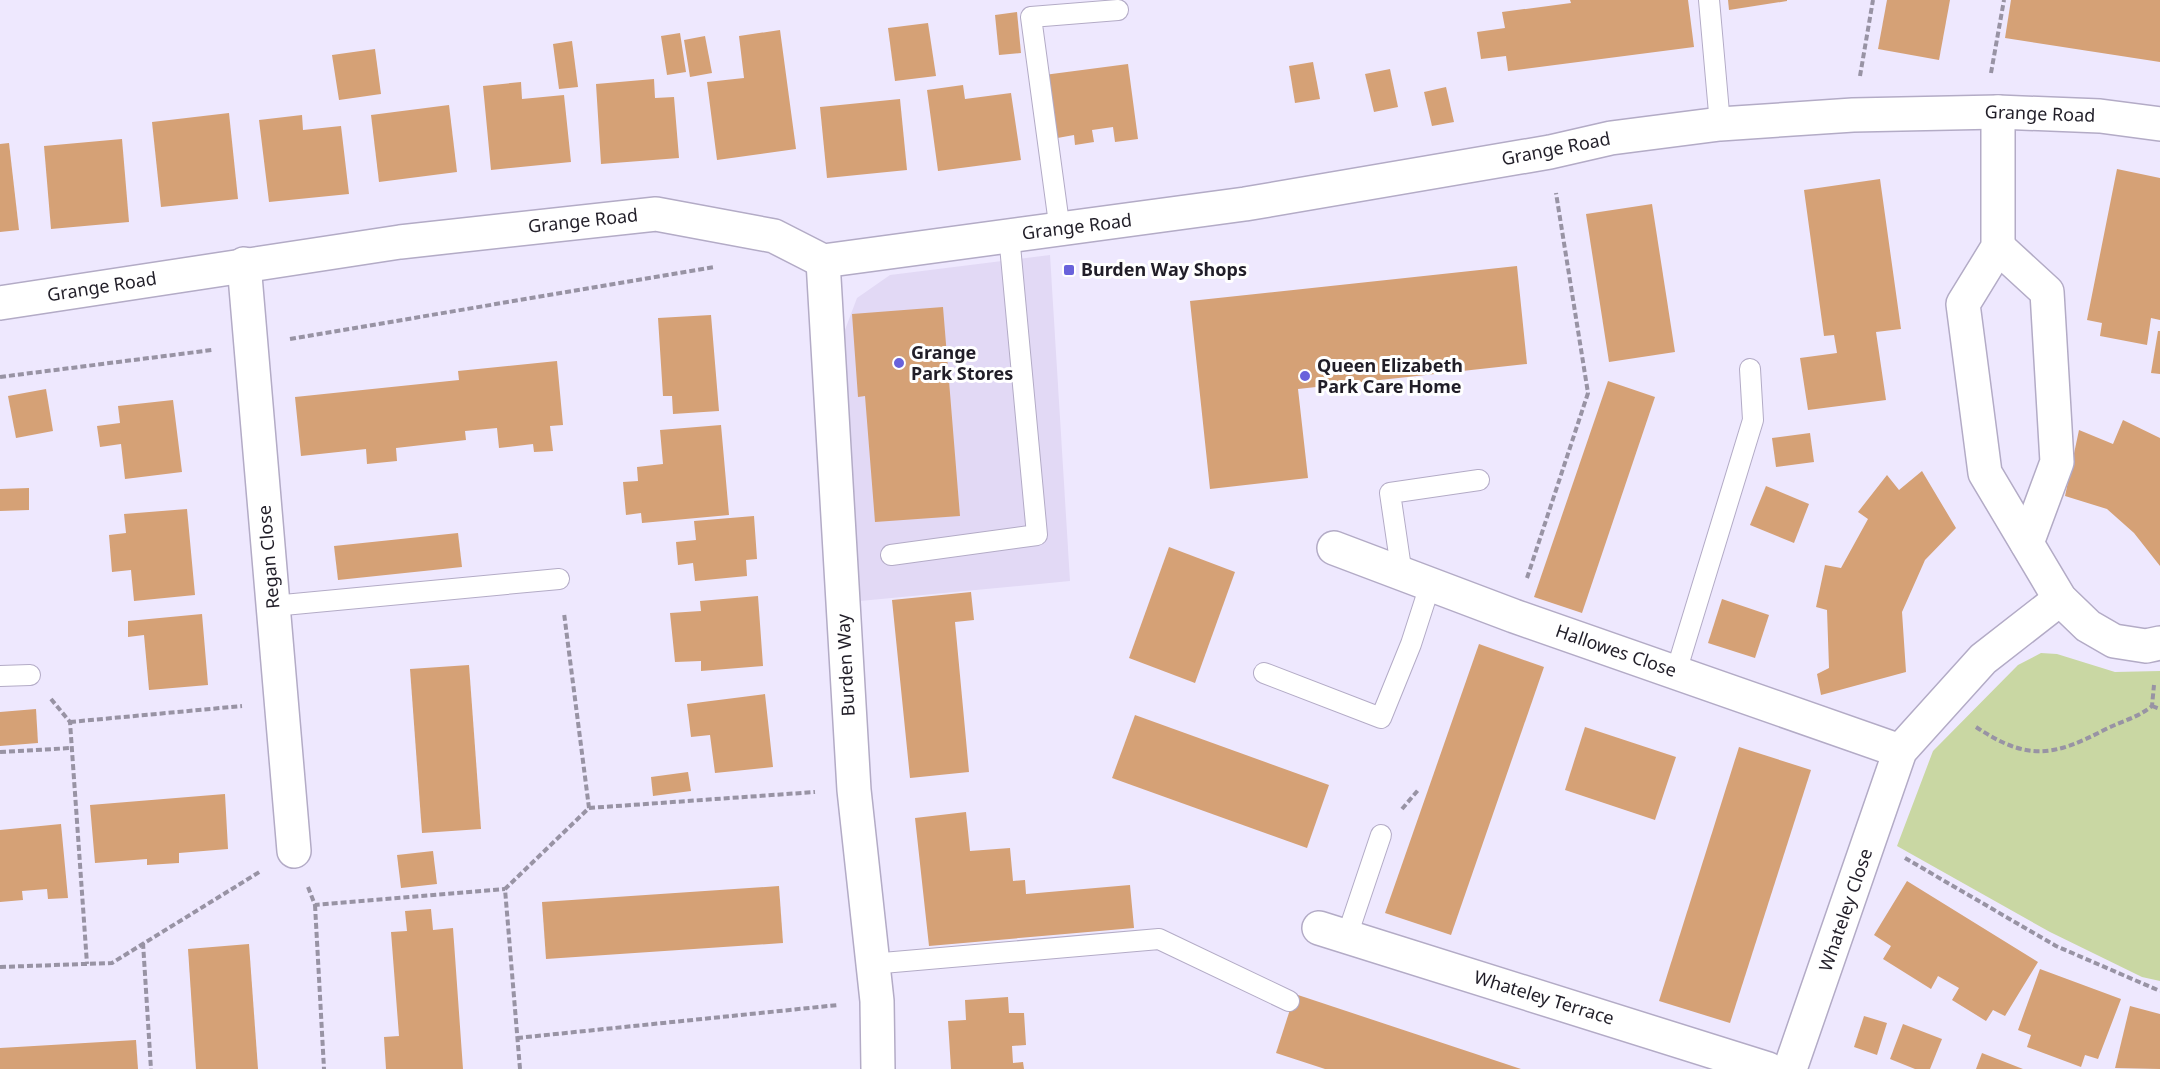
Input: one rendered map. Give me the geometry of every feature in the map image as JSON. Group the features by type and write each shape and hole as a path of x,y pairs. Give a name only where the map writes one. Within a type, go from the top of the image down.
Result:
{"street":[{"name":"Grange Road","path":"0,303 411,240 656,214 774,236 823,261 1009,235 1060,231 1245,204 1550,152 1611,138 1720,124 1853,115 1991,112 2100,116 2160,123"},
{"path":"1991,112 1998,247 1963,304 1985,473 2060,599 2088,626 2114,641 2153,645"},
{"path":"1998,247 2047,292 2057,462 2027,543"},
{"name":"Burden Way","path":"823,261 854,790 871,964 877,1001 878,1069"},
{"name":"Regan Close","path":"244,264 253,345 294,851"},
{"name":"Hallowes Close","path":"1334,548 1514,616 1900,751"},
{"path":"1900,751 1983,659 2060,599"},
{"name":"Whateley Close","path":"1790,1069 1900,751"},
{"name":"Whateley Terrace","path":"1333,932 1768,1069"}],"lane":[{"path":"1709,0 1720,124"},
{"path":"1060,231 1031,17 1118,10"},
{"path":"891,555 1037,535 1009,235"},
{"path":"1676,672 1753,420 1750,369"},
{"path":"1264,673 1381,718 1412,644 1416,580 1390,494 1479,480"},
{"path":"273,606 560,579"},
{"path":"0,676 30,675"},
{"path":"1333,932 1381,835"},
{"path":"871,964 1159,939 1289,1001"}],"path":[{"path":"1853,115 1873,0"},
{"path":"1991,112 2004,0"},
{"path":"1514,616 1588,393 1550,152"},
{"path":"0,377 253,345 709,270 718,265"},
{"path":"560,579 588,808"},
{"path":"1944,703 1999,742 2027,751 2057,751 2086,741 2108,728 2138,718 2152,706 2155,681 2153,645"},
{"path":"30,675 70,722 87,964"},
{"path":"70,722 282,703"},
{"path":"2152,706 2160,709"},
{"path":"0,752 71,748"},
{"path":"315,905 505,888 588,808 854,790"},
{"path":"1870,839 2056,946 2160,991"},
{"path":"0,967 112,963 294,851 315,905 324,1069"},
{"path":"505,888 520,1069"},
{"path":"143,942 151,1069"},
{"path":"517,1038 877,1001"}],"shaded area":[{"path":"1050,255 1070,581 860,601 840,343 857,298 890,275"}],"green space":[{"path":"2041,653 2057,654 2115,672 2160,671 2160,981 2142,977 2050,932 1897,846 1933,751 2018,665"}],"building":[{"path":"1570,0 1688,0 1694,47 1508,71 1506,56 1481,59 1477,32 1505,28 1502,12 1571,3"},
{"path":"1728,0 1787,0 1787,1 1729,10"},
{"path":"1887,0 1950,0 1939,60 1878,49"},
{"path":"2011,0 2160,0 2160,62 2005,38"},
{"path":"1017,12 1021,53 999,55 995,15"},
{"path":"928,23 936,76 895,81 888,28"},
{"path":"780,30 796,149 717,160 707,82 744,78 739,36"},
{"path":"680,33 686,72 667,75 661,36"},
{"path":"705,36 712,73 690,77 684,40"},
{"path":"572,41 578,87 559,89 553,44"},
{"path":"375,49 381,94 339,100 332,55"},
{"path":"1313,62 1320,99 1295,103 1289,66"},
{"path":"1128,64 1138,139 1115,142 1113,127 1092,130 1094,142 1075,145 1074,135 1052,139 1044,75"},
{"path":"1390,69 1398,107 1374,112 1365,74"},
{"path":"654,79 655,98 674,97 679,158 601,164 596,84"},
{"path":"521,82 522,99 564,95 571,162 491,170 483,86"},
{"path":"963,85 965,99 1011,93 1021,160 938,171 927,90"},
{"path":"1446,87 1454,122 1432,126 1424,92"},
{"path":"900,99 907,170 827,178 820,107"},
{"path":"449,105 457,172 379,182 371,115"},
{"path":"229,113 238,199 161,207 152,122"},
{"path":"302,115 303,130 341,126 349,194 269,202 259,120"},
{"path":"122,139 129,222 51,229 44,146"},
{"path":"9,143 19,230 0,232 0,144"},
{"path":"2117,169 2160,178 2160,320 2151,318 2147,345 2100,336 2102,323 2087,320"},
{"path":"1880,179 1901,329 1876,332 1886,400 1808,410 1800,358 1837,353 1834,335 1824,336 1804,190"},
{"path":"1652,204 1675,352 1609,362 1586,214"},
{"name":"Queen Elizabeth Park Care Home","path":"1517,266 1527,364 1298,389 1308,478 1210,489 1190,301"},
{"path":"943,307 960,516 875,522 865,396 858,397 852,314"},
{"path":"711,315 719,411 673,414 672,396 663,396 658,318"},
{"path":"2158,331 2160,331 2160,374 2151,373"},
{"path":"557,361 563,425 550,426 553,451 534,452 533,444 499,448 497,428 465,431 466,440 396,448 397,461 367,464 366,449 301,456 295,397 459,380 458,371"},
{"path":"1608,381 1655,397 1582,613 1534,597"},
{"path":"46,389 53,431 16,438 8,396"},
{"path":"173,400 182,472 125,479 121,444 100,447 97,426 120,423 118,406"},
{"path":"2123,420 2160,438 2160,566 2134,533 2107,509 2065,496 2079,430 2113,444"},
{"path":"721,425 729,515 642,523 641,513 626,515 623,482 638,481 637,467 663,464 660,430"},
{"path":"1810,433 1814,462 1776,467 1772,438"},
{"path":"1922,471 1956,528 1925,560 1902,612 1906,672 1821,695 1817,674 1829,668 1827,610 1816,607 1825,565 1841,568 1868,519 1858,512 1887,475 1899,490"},
{"path":"1766,486 1809,504 1794,543 1750,525"},
{"path":"29,488 29,510 0,511 0,489"},
{"path":"187,509 195,595 134,601 131,570 112,572 109,535 126,533 124,514"},
{"path":"754,516 757,559 746,560 747,576 695,581 693,563 678,565 676,542 696,540 694,521"},
{"path":"458,533 462,567 338,580 334,546"},
{"path":"1169,547 1235,572 1195,683 1129,658"},
{"path":"971,592 974,620 955,622 969,772 910,778 892,600"},
{"path":"758,596 763,666 701,671 701,661 675,662 670,613 701,611 700,601"},
{"path":"1722,599 1769,615 1755,658 1708,643"},
{"path":"202,614 208,685 149,690 144,635 128,637 128,621"},
{"path":"1479,644 1544,667 1451,935 1385,913"},
{"path":"469,665 481,829 422,833 410,669"},
{"path":"765,694 773,767 715,773 710,735 691,737 687,704"},
{"path":"36,709 38,743 0,746 0,712"},
{"path":"1135,715 1329,785 1307,848 1112,778"},
{"path":"1585,727 1676,757 1655,820 1565,790"},
{"path":"1739,747 1811,770 1730,1023 1659,1001"},
{"path":"688,772 691,791 653,796 651,777"},
{"path":"225,794 228,849 179,853 179,863 147,865 147,859 95,863 90,805"},
{"path":"966,812 970,851 1010,848 1013,881 1025,880 1026,894 1130,885 1134,928 929,946 915,818"},
{"path":"61,824 68,898 48,899 47,889 22,891 23,900 0,902 0,830"},
{"path":"433,851 437,884 401,888 397,855"},
{"path":"1907,881 2038,962 2005,1016 1993,1010 1986,1021 1952,1000 1959,988 1938,976 1931,989 1883,959 1891,946 1874,935"},
{"path":"779,886 783,943 546,959 542,902"},
{"path":"431,909 433,930 453,928 463,1069 386,1069 384,1037 399,1036 391,932 407,931 405,911"},
{"path":"249,944 258,1069 196,1069 188,949"},
{"path":"2040,969 2121,999 2098,1059 2085,1055 2081,1067 2027,1047 2031,1035 2018,1030"},
{"path":"1295,994 1521,1069 1325,1069 1276,1053"},
{"path":"1008,997 1009,1013 1024,1013 1026,1045 1012,1046 1013,1063 1023,1062 1024,1069 951,1069 948,1021 966,1020 965,1000"},
{"path":"2130,1006 2160,1014 2160,1069 2115,1068"},
{"path":"1864,1016 1887,1023 1877,1055 1854,1047"},
{"path":"1903,1024 1942,1039 1930,1069 1915,1069 1890,1059"},
{"path":"136,1040 138,1069 0,1069 0,1048"},
{"path":"1982,1053 2023,1069 1976,1069"}],"place":[{"name":"Burden Way Shops","path":"1069,270"},
{"name":"Grange Park Stores","path":"899,363"},
{"name":"Queen Elizabeth Park Care Home","path":"1305,376"}]}
